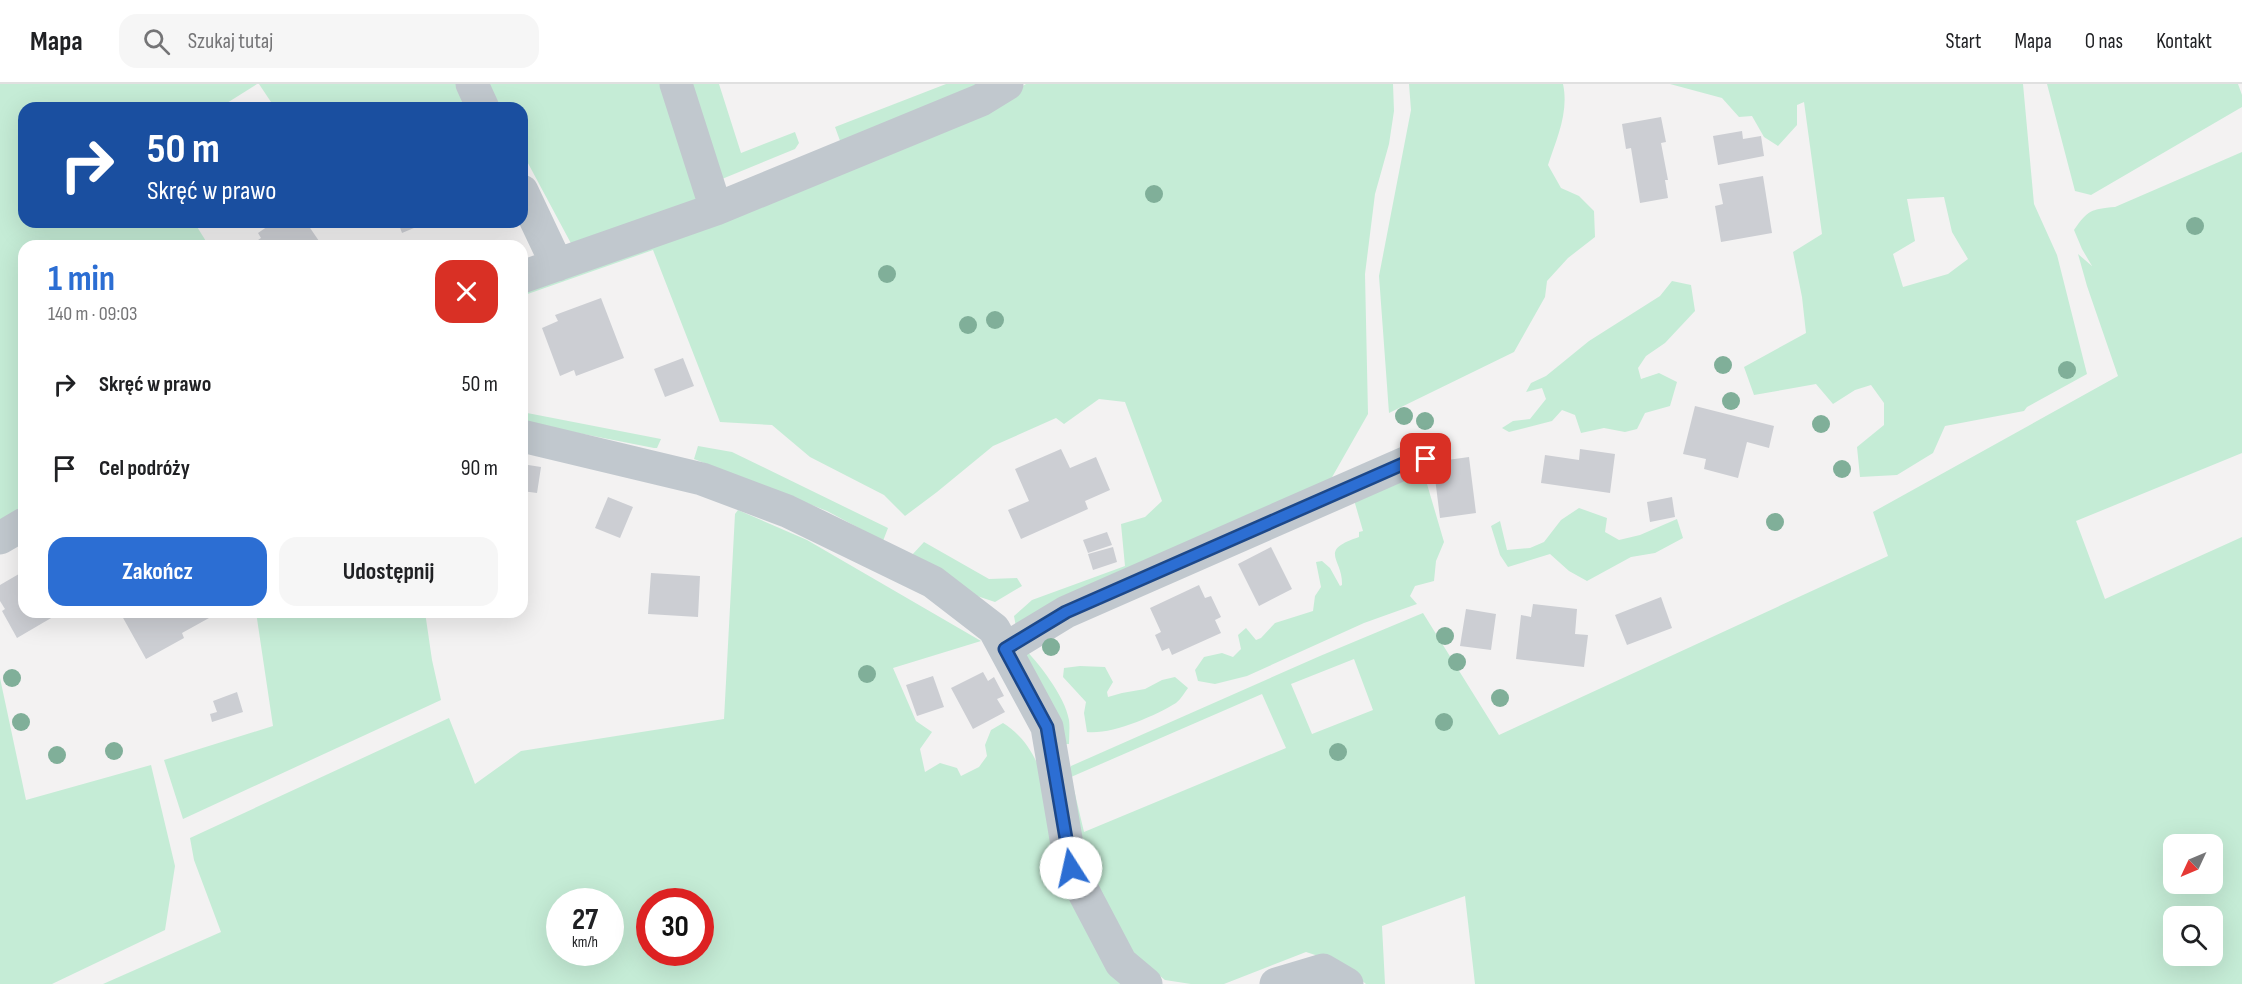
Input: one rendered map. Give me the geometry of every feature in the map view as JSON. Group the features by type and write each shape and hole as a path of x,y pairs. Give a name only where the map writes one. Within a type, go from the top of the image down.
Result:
{"street":[{"path":"472,84 480,102"},
{"path":"676,84 716,209"},
{"path":"528,275 716,209 981,100 1007,84"},
{"path":"528,204 557,265"},
{"path":"528,437 702,478 787,511 933,582 994,629 1047,727 1071,868 1121,963 1146,984"},
{"path":"1005,649 1066,612 1405,463 1426,459"},
{"path":"0,538 18,528"},
{"path":"1276,984 1323,970 1347,984"}],"green space":[{"path":"0,84 257,84 228,102 18,102 18,228 198,228 205,240 18,240 18,518 0,528"},
{"path":"259,84 464,84 473,102 271,102"},
{"path":"487,84 671,84 699,198 574,249 528,163 528,102 496,102"},
{"path":"692,84 719,84 741,153 795,132 799,143 795,149 722,179"},
{"path":"946,84 992,84 843,149 835,127"},
{"path":"1026,84 1393,84 1394,111 1389,144 1375,194 1365,274 1368,414 1327,486 1016,627 1014,616 1032,600 1125,566 1121,524 1145,517 1162,501 1125,402 1099,399 1064,424 1056,418 993,446 905,516 884,495 810,457 772,425 720,422 653,250 528,294 528,284 973,115"},
{"path":"1409,84 1563,84 1563,115 1548,165 1561,188 1579,196 1594,211 1595,237 1568,258 1547,281 1545,297 1514,352 1389,413 1379,276 1411,110"},
{"path":"1670,84 2023,84 2034,204 2057,255 2087,374 2027,407 2024,411 1945,426 1933,453 1897,475 1860,477 1857,447 1884,425 1884,403 1871,385 1855,390 1833,404 1816,384 1754,395 1744,367 1806,333 1793,252 1822,234 1804,102 1797,105 1797,125 1778,146 1764,137 1752,116 1739,117 1722,98","holes":["1944,197 1952,232 1968,259 1948,274 1903,287 1893,254 1915,241 1907,199"]},
{"path":"2047,84 2238,84 2242,95 2242,107 2091,195 2075,191"},
{"path":"2242,152 2242,453 2076,521 2105,599 2242,537 2242,984 1475,984 1465,896 1382,926 1385,984 1366,984 1340,963 1306,952 1224,984 1191,984 1165,980 1129,951 1098,899 1075,835 1068,772 1071,766 1423,613 1499,735 1888,556 1873,512 2118,376 2078,254 2092,266 2074,230 2083,218 2100,209 2115,207","holes":["1354,659 1373,710 1312,734 1291,684","1262,694 1286,748 1084,832 1071,777"]},
{"path":"1672,281 1691,285 1695,311 1665,343 1646,356 1638,368 1641,379 1659,373 1677,382 1670,406 1645,413 1637,429 1625,432 1604,428 1581,433 1575,415 1562,410 1552,421 1509,432 1502,428 1513,421 1530,419 1546,399 1542,388 1526,392 1531,383 1546,376 1589,341 1660,296"},
{"path":"528,413 661,439 657,448 528,423"},
{"path":"698,446 732,452 888,528 883,541 827,511 694,459"},
{"path":"1427,468 1427,484 1444,542 1436,561 1434,581 1415,586 1410,596 1417,604 1364,623 1247,676 1215,684 1198,681 1195,670 1204,657 1222,653 1233,657 1241,649 1238,635 1246,628 1256,640 1261,638 1275,623 1313,611 1315,596 1321,587 1316,562 1322,561 1330,568 1340,586 1342,585 1335,551 1346,542 1359,537 1359,532 1363,531 1352,493"},
{"path":"1579,508 1607,518 1605,532 1619,540 1640,535 1677,519 1683,538 1655,553 1631,557 1587,581 1569,571 1550,554 1508,567 1500,555 1491,526 1500,521 1507,550 1530,548 1544,542 1561,520"},
{"path":"738,510 807,540 981,641 893,668 916,721 932,732 920,749 925,772 940,763 957,768 961,776 979,767 987,756 985,745 991,730 1003,723 1019,736 1038,765 1128,984 103,984 221,932 194,860 190,838 449,718 475,784 521,751 724,719 735,514"},
{"path":"924,542 989,579 1017,578 1022,586 995,602 962,591 911,556"},
{"path":"257,618 426,618 441,700 183,819 164,760 273,726"},
{"path":"1021,645 1057,690 1069,720 1069,744 1060,744"},
{"path":"1105,667 1113,682 1107,692 1108,697 1145,689 1162,680 1175,677 1188,688 1176,703 1145,719 1108,731 1087,732 1084,713 1086,702 1063,677 1064,668"},
{"path":"0,678 26,800 151,765 175,866 165,930 52,984 0,984"}],"building":[{"path":"1661,117 1666,142 1661,143 1668,180 1665,180 1668,198 1640,203 1631,148 1626,149 1622,124"},
{"path":"1742,131 1743,139 1761,136 1764,156 1718,165 1713,136"},
{"path":"1763,176 1772,233 1721,242 1715,206 1723,204 1719,184"},
{"path":"265,228 310,228 318,240 258,240 261,238 258,233"},
{"path":"400,228 414,228 402,233"},
{"path":"601,298 624,358 576,376 574,370 560,376 542,328 558,321 555,315"},
{"path":"683,358 694,386 665,397 654,369"},
{"path":"1695,406 1774,426 1769,448 1747,442 1738,478 1704,469 1706,459 1683,454"},
{"path":"1061,449 1070,468 1096,457 1110,490 1085,501 1088,509 1021,539 1008,510 1029,501 1015,469"},
{"path":"1580,449 1615,454 1610,493 1541,483 1545,455 1579,460"},
{"path":"1469,457 1476,513 1440,518 1433,462"},
{"path":"528,465 541,467 537,493 528,492"},
{"path":"608,497 633,507 620,538 595,528"},
{"path":"1672,497 1675,517 1650,522 1647,502"},
{"path":"1107,532 1112,545 1088,553 1083,540"},
{"path":"1113,547 1117,562 1093,570 1088,554"},
{"path":"1271,547 1292,589 1259,606 1238,564"},
{"path":"651,573 700,576 698,617 648,614"},
{"path":"18,574 18,618 51,618 17,638 2,611 5,609 0,601 0,585"},
{"path":"1199,585 1205,598 1211,596 1221,617 1215,620 1221,633 1172,655 1169,648 1162,651 1155,635 1161,632 1150,608"},
{"path":"1661,597 1672,628 1627,645 1615,615"},
{"path":"1533,604 1577,609 1575,634 1588,635 1584,667 1516,659 1521,615 1531,617"},
{"path":"1466,609 1496,614 1491,650 1460,646"},
{"path":"123,618 209,618 182,633 184,638 146,659"},
{"path":"983,672 988,681 994,677 1004,696 997,699 1005,712 973,729 951,688"},
{"path":"933,676 944,707 917,716 906,685"},
{"path":"237,692 243,712 212,722 210,714 217,712 213,701"}],"route":[{"path":"1071,868 1047,727 1005,649 1066,612 1405,463 1426,459"}]}
